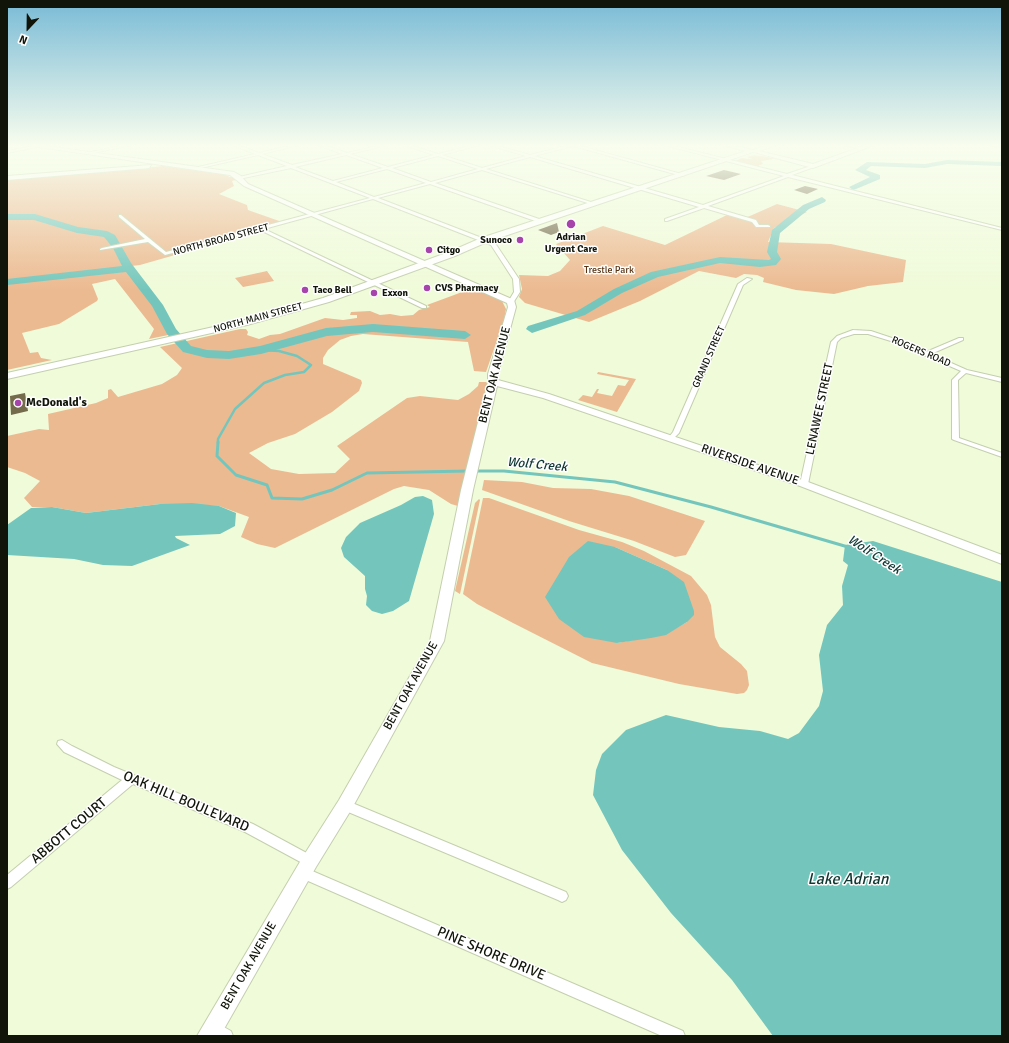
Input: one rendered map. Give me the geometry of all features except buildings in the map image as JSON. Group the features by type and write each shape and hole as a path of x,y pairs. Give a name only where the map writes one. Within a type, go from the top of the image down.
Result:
{"main road":[{"name":"NORTH MAIN STREET","path":"7,376 198,333 302,307 426,264 484,240 628,193"}],"street":[{"path":"263,193 511,302"},
{"name":"BENT OAK AVENUE","path":"216,1033 306,867 345,805 437,641 470,477 493,382 493,374 508,326 512,308 511,302 517,292 516,279 497,247 493,244 360,193"},
{"name":"NORTH BROAD STREET","path":"121,216 165,254 398,193"},
{"path":"459,193 540,221"},
{"path":"557,193 593,204"},
{"path":"652,193 754,221 758,226 768,226"},
{"path":"666,220 741,193"},
{"path":"856,193 1002,229"},
{"path":"261,229 424,307"},
{"path":"102,249 149,240"},
{"name":"GRAND STREET","path":"672,438 741,284 749,279"},
{"name":"ROGERS ROAD","path":"839,337 853,332 868,332 926,354 965,371 1002,380"},
{"name":"LENAWEE STREET","path":"804,484 834,342 839,337"},
{"path":"926,354 961,339"},
{"path":"965,371 955,380 956,439 1002,455"},
{"name":"RIVERSIDE AVENUE","path":"493,382 524,389 804,484 1002,560"},
{"name":"OAK HILL BOULEVARD","path":"62,744 68,749 131,779 248,828 306,867"},
{"name":"ABBOTT COURT","path":"7,883 131,779"},
{"path":"345,805 562,896"},
{"name":"PINE SHORE DRIVE","path":"306,867 678,1036"}],"green space":[{"path":"7,193 221,193 219,194 247,205 248,210 282,222 172,252 175,255 140,265 7,280"},
{"name":"Trestle Park","path":"777,204 807,212 774,228 768,242 831,244 906,260 903,282 868,286 834,294 796,290 763,282 764,278 757,275 744,274 736,278 699,271 640,301 589,322 525,303 519,297 522,289 519,275 548,276 560,271 570,260 556,244 603,226 665,245 727,215 743,219"},
{"path":"130,268 157,305 173,334 149,339 154,329 115,279 92,284 98,299 97,301 59,324 22,333 30,353 38,352 41,358 52,360 7,370 7,282"},
{"path":"267,271 274,281 243,287 235,278"},
{"path":"473,288 502,301 506,309 504,320 486,372 474,371 468,342 363,334 351,336 340,340 328,350 323,358 323,364 361,380 362,383 359,391 332,412 295,434 268,443 249,453 271,469 299,474 335,473 350,459 337,446 407,398 420,396 458,400 469,394 478,386 479,382 486,382 488,384 458,506 451,504 429,490 404,486 394,489 275,548 257,544 241,537 249,517 219,506 160,504 86,513 52,507 32,507 24,498 40,481 25,473 7,467 7,436 39,429 49,430 48,414 96,403 108,398 108,390 111,389 118,397 162,384 177,375 182,368 160,347 240,329 246,329 248,332 247,335 259,339 270,335 280,334 325,318 343,320 357,318 357,315 350,315 351,312 370,311 380,315 413,315 419,310 430,307 427,305"},
{"path":"598,372 636,379 617,412 578,400 583,395 592,397 597,389 599,389 597,393 612,396 618,385 625,386 629,380 597,374"},
{"path":"484,480 522,482 553,488 591,489 629,496 705,521 686,555 675,557 634,541 569,521 482,490"},
{"path":"483,498 489,498 579,530 622,542 644,551 691,576 707,595 711,605 715,637 720,647 741,664 747,671 749,685 744,693 737,694 679,684 592,663 477,604 463,594","holes":["615,547 667,570 687,622 666,634 617,643"]},
{"path":"479,499 460,594 455,591 475,503"}],"water":[{"path":"423,496 432,500 434,514 409,601 393,611 382,614 372,611 366,605 367,596 365,589 365,576 344,557 341,548 346,537 360,523 401,505 415,497"},
{"path":"192,503 219,506 236,513 235,526 220,534 175,536 176,538 190,545 132,566 103,565 74,559 7,555 7,525 31,508 52,507 86,513 160,504"},
{"path":"588,541 615,547 667,570 684,582 694,615 687,622 666,635 651,638 617,643 584,637 559,619 545,597 569,557"},
{"name":"Lake Adrian","path":"873,541 1002,582 1002,1036 773,1036 732,980 671,913 622,850 593,795 596,770 602,754 626,730 666,715 719,727 760,731 788,739 799,733 819,706 823,691 819,655 827,625 843,605 842,586 848,565 843,561 845,545"}],"waterway":[{"path":"532,329 581,313 618,291 655,274 720,260 760,264 772,263 776,259 772,252 775,232 806,207 822,200"},
{"path":"7,217 35,217 77,230 107,234 112,237 115,245"},
{"path":"118,248 129,268"},
{"path":"7,282 129,268"},
{"path":"129,268 157,305 171,331 187,349 207,354 229,355 261,350 326,332 373,328 465,335"},
{"name":"Wolf Creek","path":"218,442 218,439 235,409 264,383 285,375 304,372 311,365 297,356 279,351 261,350"},
{"name":"Wolf Creek","path":"218,442 217,456 236,475 267,485 272,498 302,499 332,490 367,473 468,471"},
{"name":"Wolf Creek","path":"474,471 504,471 615,482 711,507 848,547"}],"place":[{"name":"Adrian Urgent Care","path":"571,224"},
{"name":"Sunoco","path":"520,240"},
{"name":"Citgo","path":"429,250"},
{"name":"CVS Pharmacy","path":"427,288"},
{"name":"Taco Bell","path":"305,290"},
{"name":"Exxon","path":"374,293"},
{"name":"McDonald's","path":"18,403"}]}
